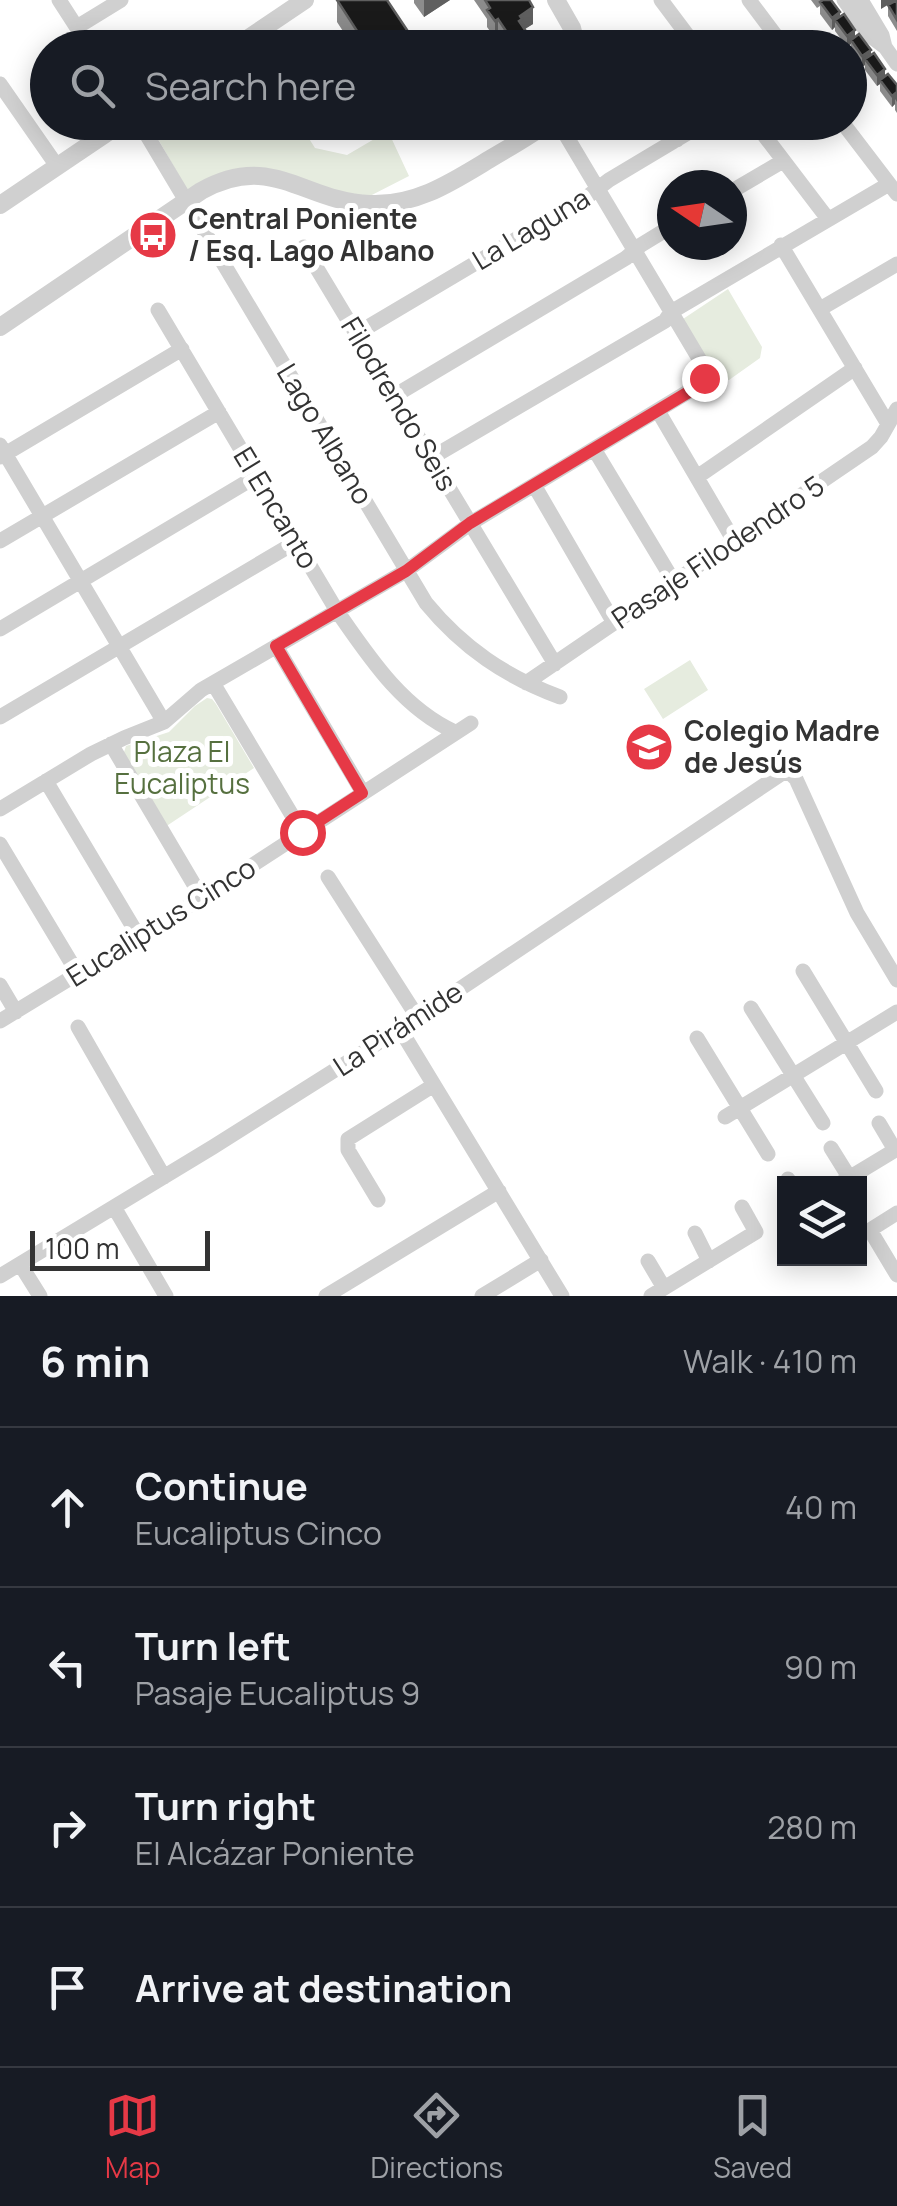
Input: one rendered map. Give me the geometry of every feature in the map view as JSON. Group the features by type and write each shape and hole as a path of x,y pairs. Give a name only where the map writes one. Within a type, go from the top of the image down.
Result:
{"street":[{"path":"59,0 79,30"},
{"path":"77,26 122,0"},
{"path":"261,30 305,0"},
{"path":"556,0 571,30"},
{"path":"661,0 684,30"},
{"path":"749,0 772,30"},
{"path":"845,0 866,30"},
{"path":"862,0 885,47"},
{"path":"867,32 897,64"},
{"path":"1,88 30,128"},
{"path":"38,140 57,166"},
{"path":"0,205 96,140"},
{"name":"Lago Albano","path":"150,140 426,603 482,657 526,684 560,698"},
{"path":"0,327 218,182 253,175 286,180 352,203 404,201 439,189 519,140"},
{"path":"0,809 111,744 164,722 192,697 406,571 470,523 697,387 704,378 704,367 568,140"},
{"name":"La Laguna","path":"356,334 676,140"},
{"path":"767,140 828,219"},
{"path":"431,458 665,321 671,312 828,219 893,189 856,140"},
{"path":"747,182 783,161"},
{"path":"394,396 657,236"},
{"path":"782,246 855,368 893,416"},
{"name":"Filodrendo Seis","path":"304,248 555,664"},
{"path":"820,310 897,264"},
{"name":"El Encanto","path":"158,310 366,654 425,714 456,732"},
{"path":"164,722 2,452 182,349"},
{"path":"697,477 855,368"},
{"path":"658,410 734,541"},
{"path":"0,542 219,412"},
{"name":"Pasaje Filodendro 5","path":"526,684 872,448 893,416"},
{"path":"594,449 674,582"},
{"path":"0,629 257,476"},
{"path":"534,485 614,623"},
{"path":"0,718 296,542"},
{"path":"276,646 362,793"},
{"path":"213,684 302,832"},
{"name":"Eucaliptus Cinco","path":"0,1022 202,898 470,723"},
{"path":"111,744 202,898"},
{"name":"La Pirámide","path":"0,1276 418,1018 779,774 788,772 796,778 857,912 897,980"},
{"path":"46,781 139,937"},
{"path":"0,844 78,974"},
{"path":"328,877 418,1018"},
{"path":"804,971 876,1091"},
{"path":"0,985 16,1012"},
{"path":"751,1008 823,1123"},
{"path":"725,1117 897,1012"},
{"path":"78,1026 164,1177"},
{"path":"400,1029 562,1296"},
{"path":"696,1038 768,1154"},
{"path":"378,1200 346,1143 434,1085"},
{"path":"851,1176 896,1149 879,1123"},
{"path":"831,1148 842,1176"},
{"path":"326,1296 498,1191"},
{"path":"114,1207 166,1296"},
{"path":"648,1261 658,1292 756,1232 742,1207"},
{"path":"897,1213 870,1230 897,1274"},
{"path":"695,1234 710,1261"},
{"path":"482,1296 541,1260"},
{"path":"20,1264 40,1296"}],"green space":[{"path":"159,140 310,140 315,148 347,155 373,140 392,140 409,176 364,199 266,168 217,179 190,195"},
{"path":"728,289 762,347 760,358 729,380 716,377 683,319"},
{"path":"690,660 708,690 663,719 644,689"},
{"name":"Plaza El Eucaliptus","path":"207,698 216,704 254,768 165,827 123,755 126,746 169,732"}],"building":[{"path":"337,0 387,0 407,30 356,30"},
{"path":"485,0 529,0 533,7 520,16 525,30 505,30 487,10 490,8"},
{"path":"831,0 840,12 832,18 820,2"},
{"path":"897,0 897,20 888,5"},
{"path":"844,14 855,30 842,30 835,20"},
{"path":"874,53 885,69 877,75 867,58"},
{"path":"888,74 897,85 892,96 880,80"}],"place":[{"name":"Central Poniente / Esq. Lago Albano","path":"153,235"},
{"name":"Colegio Madre de Jesús","path":"649,747"}],"route":[{"path":"302,832 362,793 276,646 406,571 470,523 697,387 704,378"}]}
